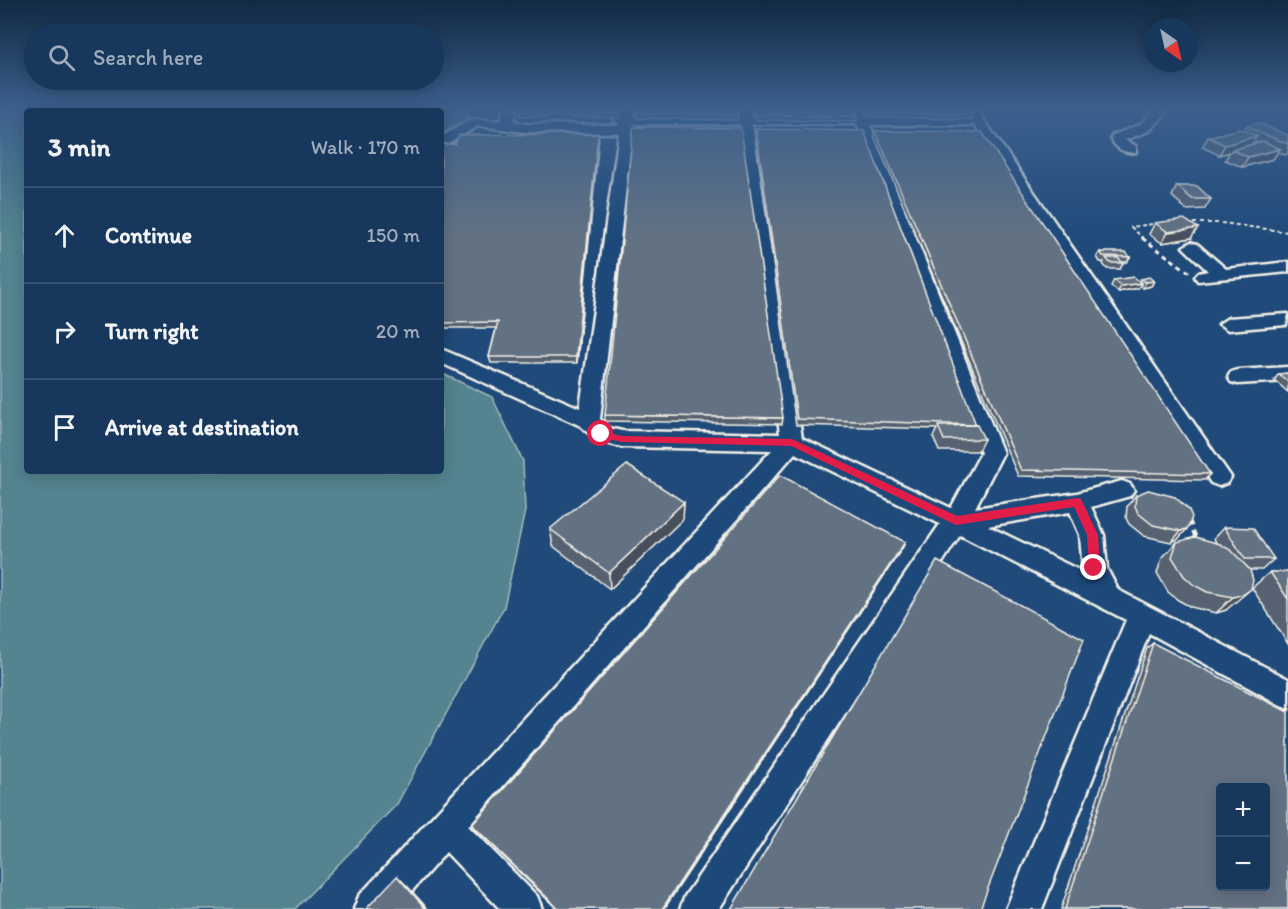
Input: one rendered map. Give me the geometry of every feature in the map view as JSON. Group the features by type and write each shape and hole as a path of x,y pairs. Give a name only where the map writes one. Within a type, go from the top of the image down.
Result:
{"street":[{"path":"589,421 622,152"},
{"path":"372,909 792,442 751,152"},
{"path":"698,909 956,521 992,453 876,152"},
{"path":"999,152 1219,477"},
{"path":"1191,247 1222,274"},
{"path":"1204,278 1288,267"},
{"path":"1228,324 1287,319"},
{"path":"444,356 589,421 601,434 622,439 792,442 956,521 1142,615 1288,695"},
{"path":"1238,377 1288,374"},
{"path":"956,521 1077,502 1122,490"},
{"path":"1077,502 1092,535 1094,568 1109,599"},
{"path":"1024,909 1142,615"},
{"path":"447,828 524,909"}],"path":[{"path":"1181,513 1189,519 1195,539 1202,547"}],"green space":[{"path":"0,152 24,152 24,474 444,474 444,374 492,397 523,461 525,511 504,607 397,804 295,909 0,909"}],"building":[{"path":"444,152 596,152 576,357 489,357 498,322 444,323"},
{"path":"631,152 745,152 783,418 605,415"},
{"path":"759,152 872,152 976,425 797,419"},
{"path":"884,152 996,152 1210,474 1021,470"},
{"path":"1238,152 1266,152 1248,157"},
{"path":"1177,186 1197,186 1211,199 1192,199"},
{"path":"1184,219 1198,228 1168,232 1155,223"},
{"path":"1100,252 1126,252 1130,257 1103,256"},
{"path":"1106,258 1118,258 1123,263 1110,263"},
{"path":"1134,277 1141,283 1121,286 1114,280"},
{"path":"1149,277 1154,281 1146,282 1141,279"},
{"path":"1288,373 1288,382 1279,374"},
{"path":"977,425 984,439 944,440 938,426"},
{"path":"627,465 684,502 609,573 550,529"},
{"path":"780,475 905,542 662,909 559,909 472,825"},
{"path":"1148,490 1175,497 1189,510 1192,517 1188,528 1181,531 1153,525 1138,513 1135,506 1136,495"},
{"path":"1224,527 1253,528 1274,559 1245,559"},
{"path":"1195,537 1220,544 1232,551 1250,570 1253,580 1251,589 1233,597 1207,592 1184,576 1172,557 1177,542"},
{"path":"937,561 1084,639 980,909 731,909"},
{"path":"1270,572 1288,572 1288,599"},
{"path":"1153,643 1288,712 1288,909 1065,909"},
{"path":"397,876 426,909 366,909"}],"route":[{"path":"601,434 622,439 792,442 956,521 1077,502 1092,535 1094,568"}]}
